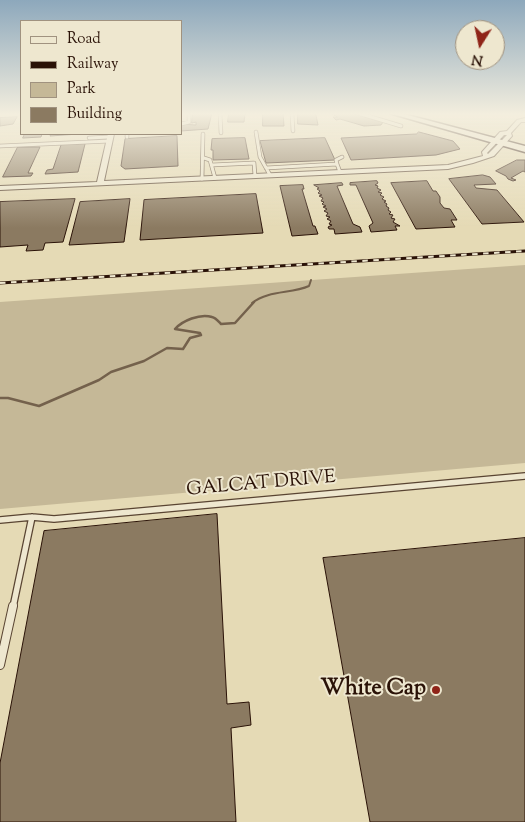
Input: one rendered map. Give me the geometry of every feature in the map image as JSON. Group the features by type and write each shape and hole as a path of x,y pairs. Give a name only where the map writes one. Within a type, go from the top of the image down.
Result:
{"street":[{"path":"100,184 108,151"},
{"path":"0,188 442,167 471,162 492,155 494,151"}],"lane":[{"path":"202,178 204,151"},
{"path":"259,151 260,157 270,175"},
{"path":"255,176 255,158 260,157"},
{"path":"340,172 336,160 342,157"},
{"path":"204,158 210,160 215,178"},
{"path":"212,165 254,163"},
{"path":"266,168 337,164"},
{"path":"318,165 321,173"},
{"name":"GALCAT DRIVE","path":"0,520 54,519 525,476"},
{"path":"0,665 32,518"}],"green space":[{"path":"525,265 525,463 0,509 0,302"}],"building":[{"path":"16,151 38,151 28,173 33,173 31,176 3,177"},
{"path":"59,151 83,151 78,172 45,174 47,170 53,169"},
{"path":"123,151 178,151 178,166 125,169 121,166"},
{"path":"213,151 248,151 249,159 213,160"},
{"path":"263,151 331,151 335,160 266,163"},
{"path":"347,151 451,151 436,155 351,160"},
{"path":"517,160 525,160 525,172 523,171 511,178 516,180 508,179 496,171"},
{"path":"483,175 490,177 496,184 474,185 476,188 497,190 524,222 482,224 449,179"},
{"path":"377,181 378,183 375,185 381,190 378,192 382,193 380,195 384,197 382,199 386,201 384,202 391,212 389,214 393,215 391,218 395,219 393,222 400,226 395,226 397,230 371,232 369,226 373,223 356,185 350,185 350,183"},
{"path":"427,181 433,191 436,191 440,197 440,203 444,208 450,209 457,220 451,220 455,227 416,229 391,183"},
{"path":"342,183 343,185 337,186 353,224 360,227 362,232 335,234 334,229 329,229 328,227 332,225 329,224 331,221 327,219 330,217 326,216 328,213 324,211 327,209 323,207 326,206 322,204 324,202 321,201 323,198 319,196 322,195 318,193 320,191 317,189 319,188 314,185"},
{"path":"303,185 304,189 302,189 313,226 315,226 318,234 292,236 280,186"},
{"path":"256,194 263,233 140,240 144,200"},
{"path":"75,199 63,242 45,243 43,250 26,251 28,245 0,247 0,202"},
{"path":"130,199 124,242 69,245 80,202"},
{"path":"217,514 227,704 249,702 251,725 231,728 236,822 0,822 0,763 44,531"},
{"name":"White Cap","path":"525,538 525,822 370,822 323,558"}],"waterway":[{"path":"252,303 266,296 309,286 311,280"},
{"path":"0,398 8,398 39,406 99,380 111,372 144,361 167,348 183,349 190,338 201,335 200,333 175,329 187,321 207,316 215,318 221,324 235,323 254,302"}],"railway":[{"path":"0,283 525,251"}],"place":[{"name":"White Cap","path":"436,690"}]}
